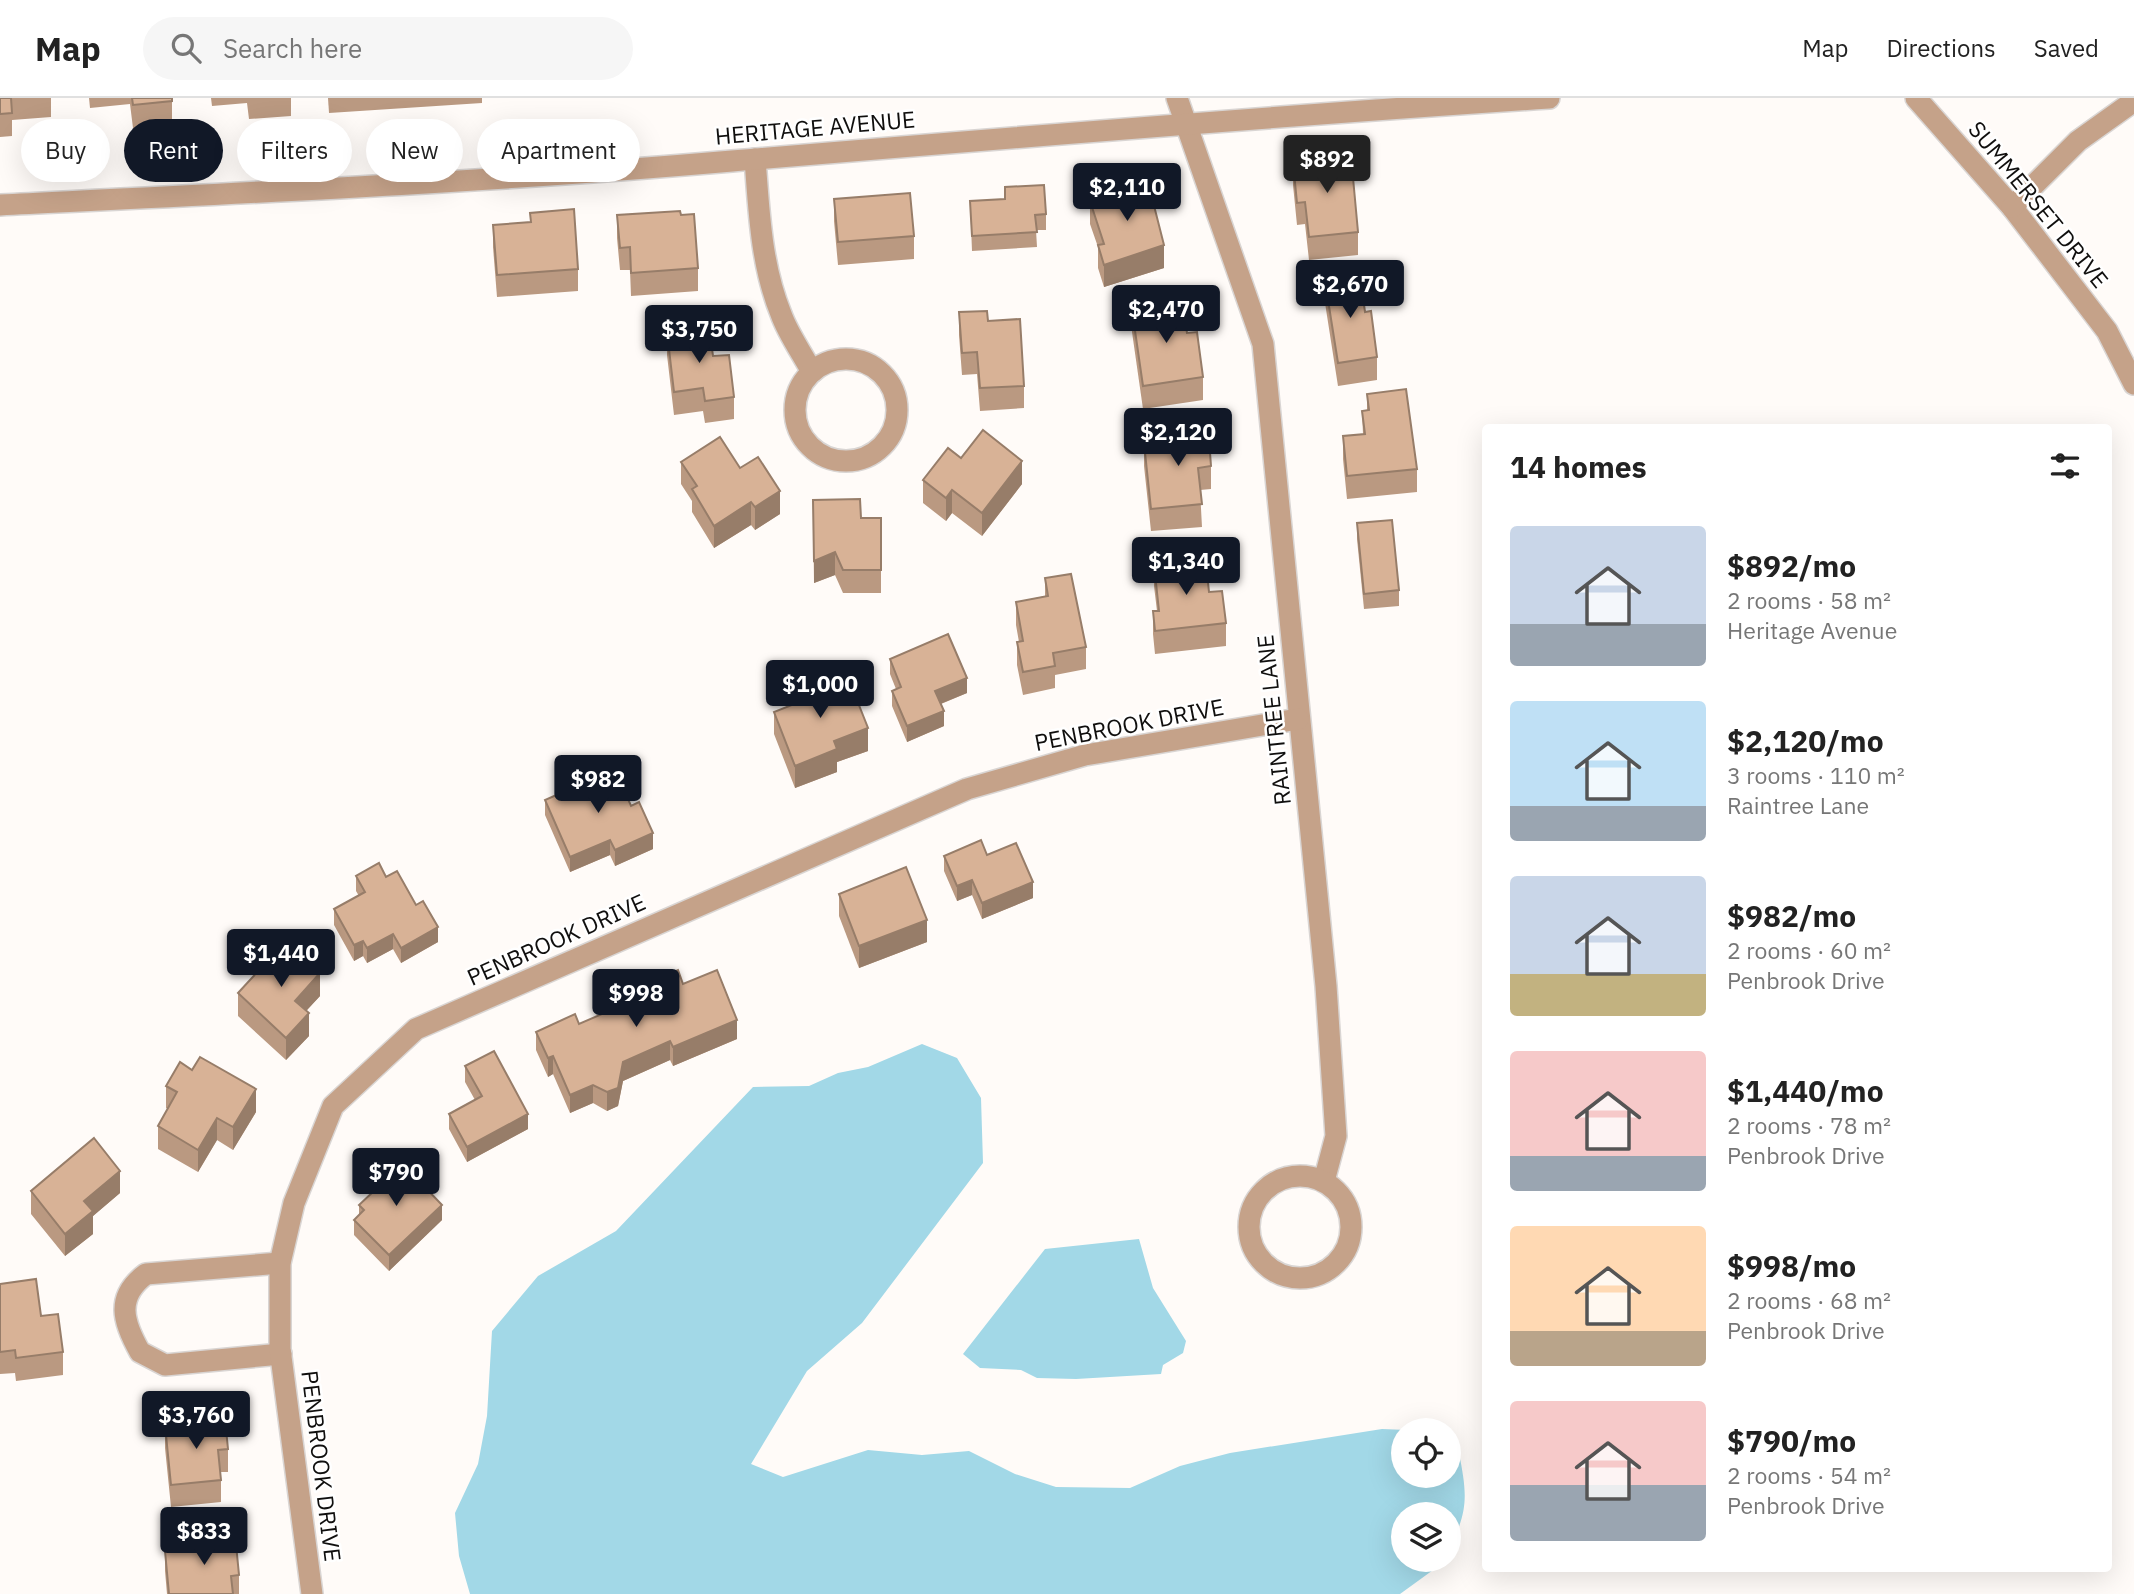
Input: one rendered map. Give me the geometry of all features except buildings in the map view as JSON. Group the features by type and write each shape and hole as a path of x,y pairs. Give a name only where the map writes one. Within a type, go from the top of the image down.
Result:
{"street":[{"name":"RAINTREE LANE","path":"1177,98 1263,344 1326,986 1336,1136 1324,1181"},
{"name":"HERITAGE AVENUE","path":"0,205 333,189 755,159 1184,122 1549,98"},
{"name":"SUMMERSET DRIVE","path":"1916,98 2012,207 2107,331 2134,384"},
{"path":"2012,207 2078,141 2134,101"},
{"path":"755,159 763,249 772,287 781,316 812,372"},
{"path":"844,359 861,361 877,369 889,381 896,396 898,414 894,430 884,445 871,455 855,461 839,461 810,446 800,433 795,416 796,400 802,384 812,372 827,363 844,359"},
{"name":"PENBROOK DRIVE","path":"312,1594 281,1354 280,1263 294,1203 334,1105 416,1029 967,789 1085,755 1298,719"},
{"path":"1290,1176 1308,1176 1324,1181 1338,1191 1349,1212 1351,1236 1346,1251 1336,1264 1314,1276 1290,1277 1274,1271 1260,1259 1252,1244 1249,1227 1252,1209 1260,1194 1274,1183 1290,1176"},
{"path":"280,1263 146,1274 133,1284 126,1296 125,1316 140,1352 165,1365 281,1354"}],"water":[{"path":"922,1044 957,1058 981,1098 983,1163 862,1323 807,1371 751,1464 783,1477 868,1450 922,1455 969,1451 1015,1474 1056,1487 1130,1488 1180,1466 1230,1453 1391,1429 1391,1488 1461,1488 1461,1464 1465,1491 1461,1519 1461,1502 1391,1502 1391,1572 1430,1572 1400,1594 470,1594 459,1556 455,1513 478,1464 487,1416 492,1331 538,1276 616,1231 753,1087 809,1086 838,1073 868,1067"},
{"path":"1139,1239 1153,1288 1186,1341 1183,1353 1163,1365 1161,1374 1076,1379 1037,1378 1021,1370 980,1368 963,1354 1045,1249"}]}
